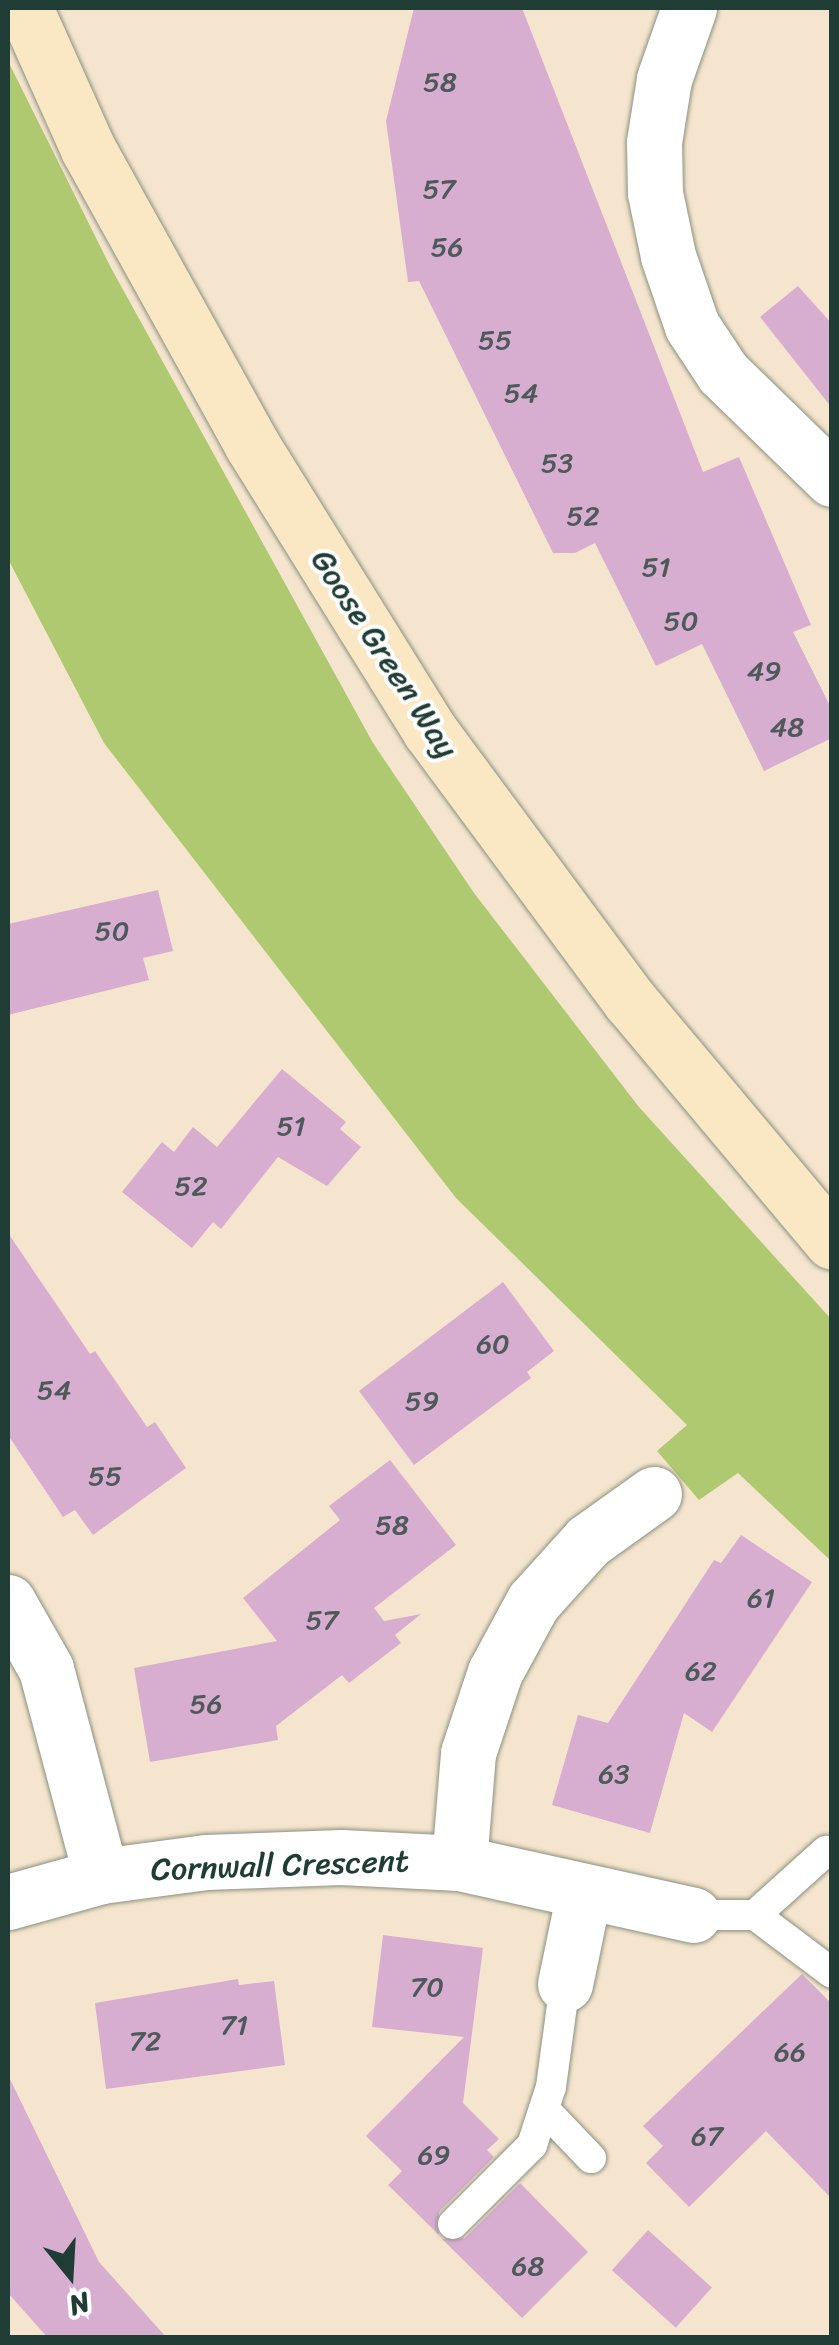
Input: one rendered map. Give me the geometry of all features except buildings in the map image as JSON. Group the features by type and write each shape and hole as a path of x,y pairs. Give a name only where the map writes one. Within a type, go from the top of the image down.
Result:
{"main road":[{"name":"Goose Green Way","path":"25,8 88,149 252,445 430,730 630,1001 832,1242"}],"street":[{"path":"690,8 664,79 654,142 654,193 668,256 692,326 723,373 832,479"},
{"path":"460,1862 468,1753 494,1672 534,1602 566,1566 654,1494"},
{"path":"8,1602 46,1669 100,1876"},
{"name":"Cornwall Crescent","path":"8,1902 100,1876 225,1861 460,1862 693,1915"},
{"path":"565,1984 584,1892"}],"lane":[{"path":"754,1915 826,1850"},
{"path":"693,1915 754,1915 832,1974"},
{"path":"453,2224 532,2144 544,2108 565,1984"},
{"path":"544,2108 591,2158"}],"green space":[{"path":"8,61 110,266 373,743 474,893 639,1107 831,1319 831,1561 738,1473 699,1500 657,1451 687,1425 456,1198 104,743 8,559"}]}
